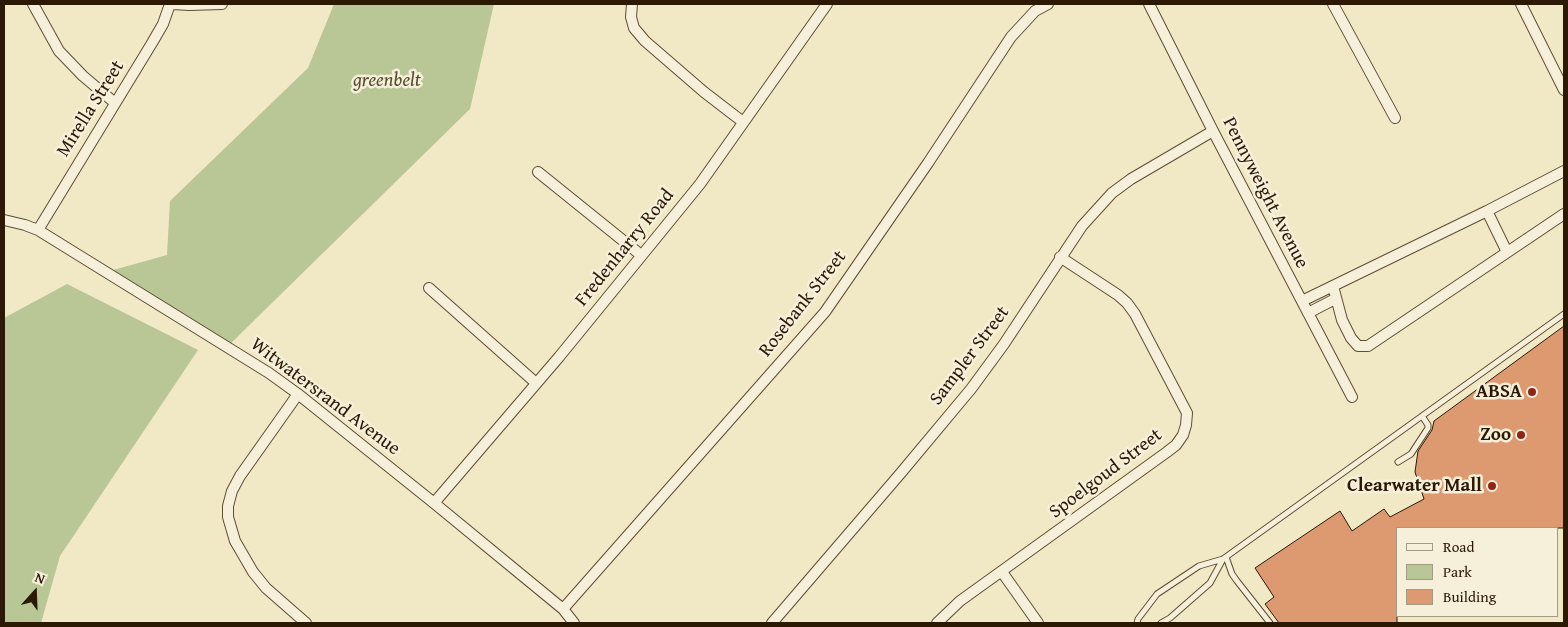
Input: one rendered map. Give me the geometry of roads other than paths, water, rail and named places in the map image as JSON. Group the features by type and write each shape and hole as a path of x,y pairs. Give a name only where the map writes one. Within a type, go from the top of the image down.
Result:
{"street":[{"path":"33,4 59,51 83,76 115,103"},
{"path":"172,4 189,6 222,4"},
{"name":"Mirella Street","path":"38,230 152,44 172,4"},
{"path":"632,4 631,17 634,28 645,42 743,122"},
{"name":"Fredenharry Road","path":"434,503 700,184 827,4"},
{"name":"Rosebank Street","path":"563,609 825,312 933,155 1011,37 1036,11 1048,4"},
{"name":"Pennyweight Avenue","path":"1149,4 1352,397"},
{"path":"1333,4 1395,118"},
{"path":"1521,4 1564,90"},
{"name":"Sampler Street","path":"772,623 971,389 1004,344 1082,226 1112,192 1213,131"},
{"path":"1302,301 1487,211 1564,171"},
{"path":"538,172 641,255"},
{"path":"1487,211 1507,252"},
{"path":"1333,286 1342,320 1351,338 1358,346 1368,346 1564,214"},
{"name":"Witwatersrand Avenue","path":"4,220 25,224 38,230 249,360 298,394 563,609 574,623"},
{"name":"Spoelgoud Street","path":"937,623 960,601 1167,452 1180,440 1186,425 1187,413 1183,402 1135,314 1127,303 1060,257"},
{"path":"429,288 536,383"},
{"path":"1308,313 1335,299"},
{"path":"298,394 240,476 232,491 228,506 228,518 235,541 253,572 266,588 306,623"},
{"path":"1002,572 1038,623"}],"lane":[{"path":"1137,623 1157,594 1199,566 1225,558 1564,314"},
{"path":"1398,462 1411,454 1428,428 1422,416"},
{"path":"1162,623 1210,584 1225,558"},
{"path":"1225,558 1232,574 1270,623"}],"place":[{"name":"ABSA","path":"1532,392"},
{"name":"Zoo","path":"1521,435"},
{"name":"Clearwater Mall","path":"1492,486"}],"park label":[{"name":"greenbelt","path":"387,81"}]}
